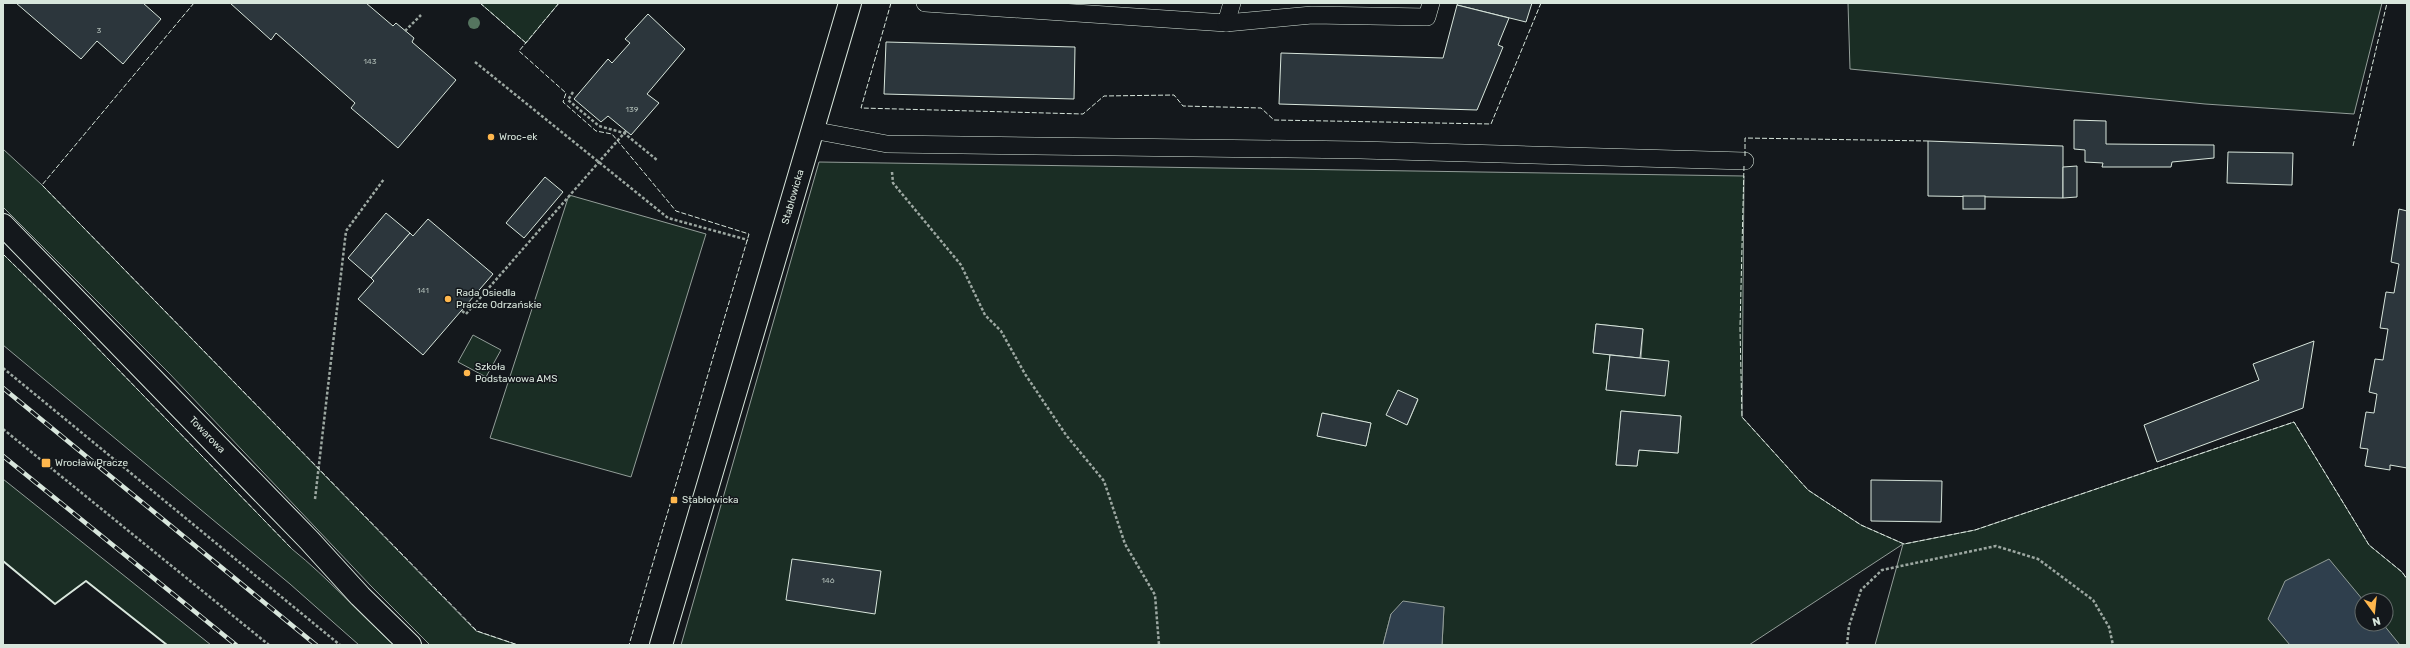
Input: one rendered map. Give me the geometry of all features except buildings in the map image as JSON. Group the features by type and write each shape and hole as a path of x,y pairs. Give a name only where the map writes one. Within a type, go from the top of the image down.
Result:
{"street":[{"name":"Stabłowicka","path":"661,645 850,3"},
{"name":"Towarowa","path":"3,225 309,540 360,596 410,645"}],"lane":[{"path":"925,3 1226,23 1312,15 1427,17 1431,3"},
{"path":"1226,23 1232,3"},
{"path":"812,130 887,144 1360,150 1745,161"}],"path":[{"path":"405,32 421,15"},
{"path":"475,62 668,218 754,242"},
{"path":"573,92 568,100 599,126 625,132 657,160"},
{"path":"462,311 466,314 625,132"},
{"path":"887,144 894,182 961,265 985,315 1000,331 1025,374 1066,435 1104,481 1125,544 1155,595 1159,645"},
{"path":"309,540 331,377 346,231 384,179"},
{"path":"3,368 340,645"},
{"path":"3,429 269,645"},
{"path":"1847,645 1849,626 1861,590 1882,570 1996,546 2038,559 2093,600 2109,627 2113,645"}],"green space":[{"path":"480,3 559,3 526,43"},
{"path":"1848,3 2382,3 2354,114 2205,104 1850,69"},
{"path":"3,149 42,185 476,631 518,645 430,645 371,586 169,373 3,207"},
{"path":"819,162 1744,176 1742,417 1808,490 1861,525 1904,544 1975,530 2294,422 2369,545 2402,572 2407,579 2407,645 1875,645 1903,544 1749,645 1442,645 1444,607 1391,614 1383,645 681,645","holes":["1596,324 1643,329 1641,358 1606,390 1610,355 1593,352","1398,391 1418,400 1407,425","1621,411 1681,416 1678,453 1639,450 1637,466 1616,465","1323,413 1371,423 1366,446 1318,436"]},
{"path":"569,195 706,234 631,477 490,438"},
{"path":"3,254 80,330 292,549 394,645 359,645 290,584 3,345"},
{"path":"473,335 501,350 486,377 458,362"},
{"path":"3,479 211,645 167,645 86,581 55,604 3,561"}],"water":[{"path":"2329,559 2356,592 2354,592 2354,632 2389,632 2400,645 2290,645 2268,619 2285,581"},
{"path":"1403,601 1444,607 1442,645 1383,645 1391,614"}],"railway":[{"path":"3,388 316,645"},
{"path":"3,456 236,645"}],"fence":[{"path":"194,3 42,185 477,631 518,645"},
{"path":"480,3 526,43"},
{"path":"559,3 519,51 566,93 563,102 596,131 612,134 676,211 749,234 629,645"},
{"path":"891,3 861,108 1083,114 1104,96 1174,95 1183,106 1261,108 1274,120 1491,124 1541,3"},
{"path":"2353,146 2387,3"},
{"path":"1745,156 1745,138 1928,141"},
{"path":"1744,166 1740,328 1742,417 1808,490 1861,525 1904,544 1975,530 2294,422 2369,545 2402,572 2407,579"},
{"path":"3,254 80,330 292,549"}],"wall":[{"path":"3,561 55,604 86,581 167,645"}],"place":[{"name":"Wroc-ek","path":"491,137"},
{"name":"Rada Osiedla Pracze Odrzańskie","path":"448,299"},
{"name":"Szkoła Podstawowa AMS","path":"467,373"},
{"name":"Wrocław Pracze","path":"46,463"},
{"name":"Stabłowicka","path":"674,500"}]}
